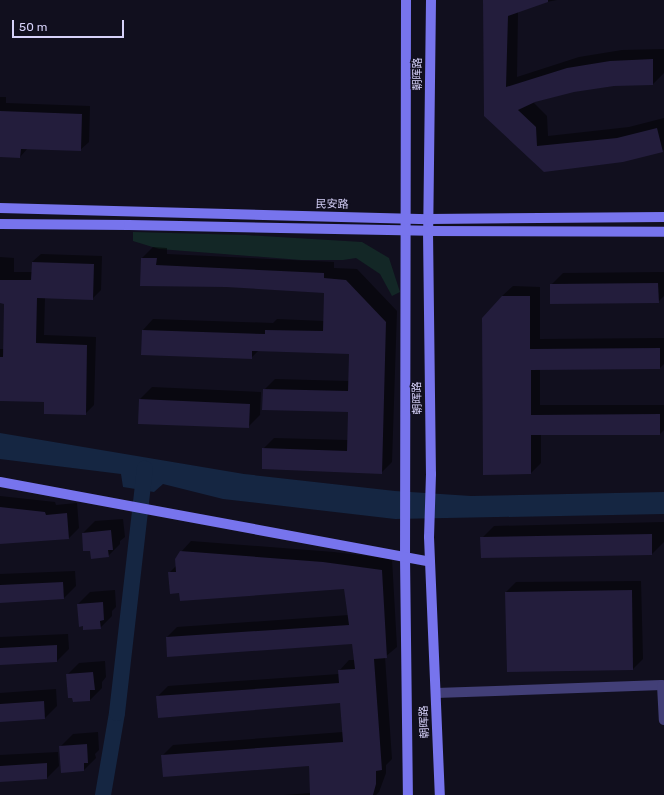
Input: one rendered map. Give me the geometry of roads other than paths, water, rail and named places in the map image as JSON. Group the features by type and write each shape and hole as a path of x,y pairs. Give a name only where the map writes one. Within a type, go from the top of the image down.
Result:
{"main road":[{"name":"朝晖路","path":"406,0 404,218 405,557 408,795"},
{"name":"朝晖路","path":"431,0 428,231 431,474 429,537 440,795"},
{"name":"民安路","path":"0,208 429,219 664,217"},
{"path":"0,224 428,231 664,232"},
{"path":"0,482 430,562"}],"street":[{"path":"436,693 662,685 664,720"}],"water":[{"path":"0,433 244,474 395,491 471,496 664,492 664,514 395,519 223,499 163,484 154,492 123,487 121,474 0,459"}],"waterway":[{"path":"103,795 117,713 145,469"}]}
